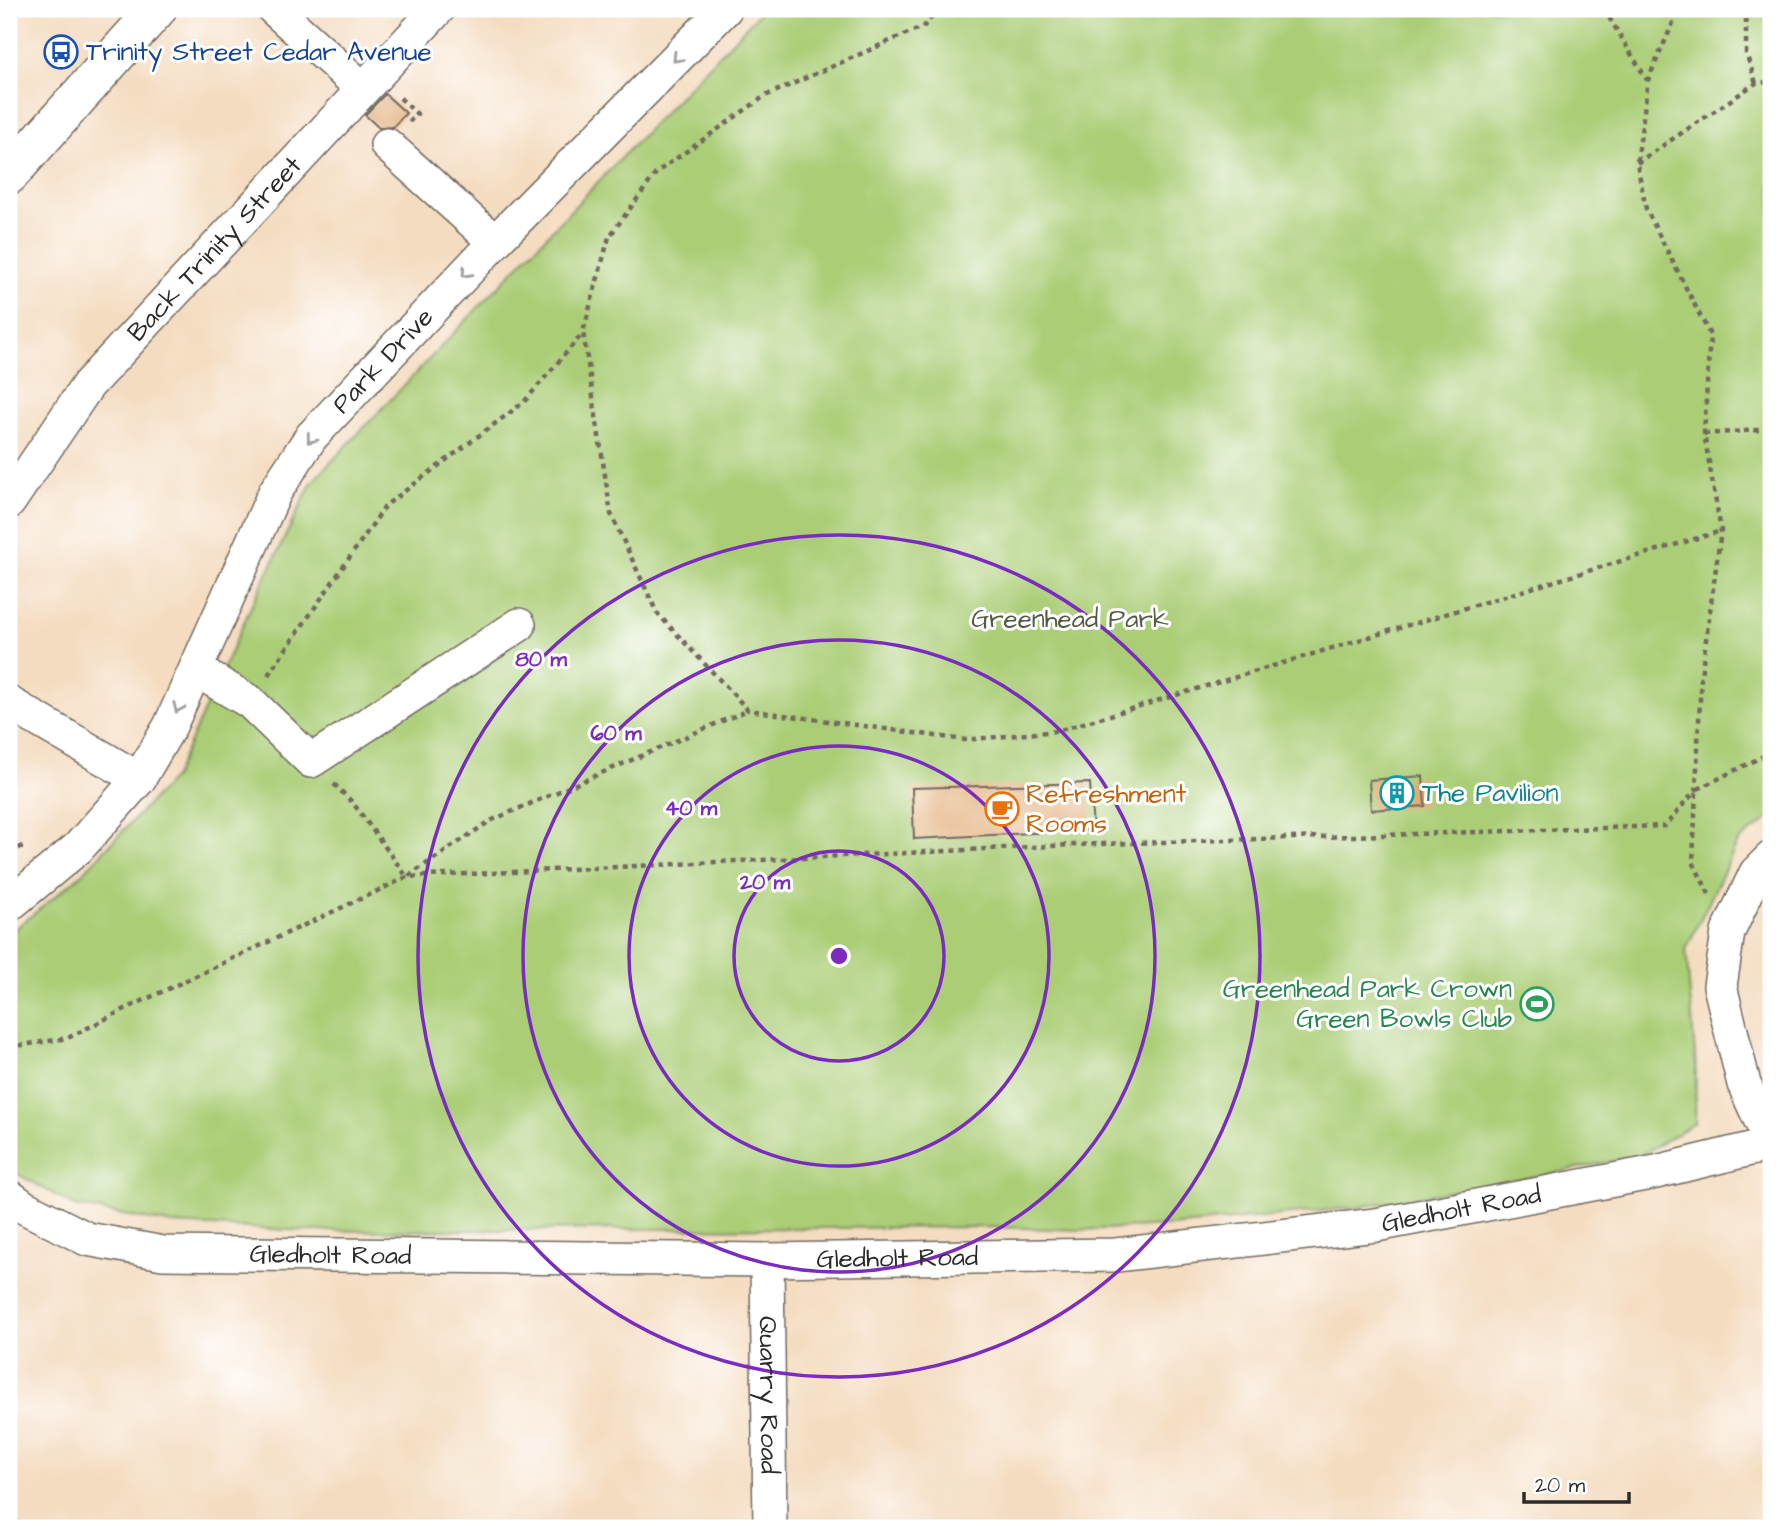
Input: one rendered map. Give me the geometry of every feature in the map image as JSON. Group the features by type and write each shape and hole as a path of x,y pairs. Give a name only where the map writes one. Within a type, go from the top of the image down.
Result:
{"highway":[{"path":"9,175 157,9"}],"street":[{"path":"274,9 362,88"},
{"name":"Back Trinity Street","path":"9,502 89,386 362,88 438,9"},
{"name":"Park Drive","path":"9,905 78,848 139,779 170,726 275,492 311,437 495,243 724,9"},
{"path":"387,145 495,243"},
{"path":"196,670 250,702 312,761 519,625"},
{"path":"9,703 139,779"},
{"path":"1771,858 1756,873 1728,932 1720,986 1744,1084 1771,1144"},
{"name":"Gledholt Road","path":"14,1207 87,1239 163,1253 767,1260 1116,1255 1376,1225 1656,1172 1771,1144"},
{"name":"Quarry Road","path":"767,1260 770,1528"}],"path":[{"path":"748,709 657,613 611,514 583,332 609,237 657,172 765,96 924,26 939,9"},
{"path":"1604,9 1648,80"},
{"path":"1679,9 1648,80 1637,163 1646,209 1710,335 1704,434 1721,531 1701,676 1693,862 1728,932"},
{"path":"1746,9 1746,53 1756,83"},
{"path":"1637,163 1756,83 1771,82"},
{"path":"250,702 386,505 524,402 583,332"},
{"path":"1704,434 1771,429"},
{"path":"9,1047 68,1038 407,877 490,821 748,709 965,740 1057,731 1721,531"},
{"path":"407,877 1071,845 1665,826 1696,790 1771,752"},
{"path":"312,761 354,803 407,877"}],"green space":[{"name":"Greenhead Park","path":"763,9 1771,9 1771,817 1738,842 1686,949 1696,1066 1695,1123 1641,1155 1360,1207 1170,1226 1080,1230 992,1227 308,1231 172,1224 75,1206 9,1169 9,934 80,876 174,777 250,609 312,482"}],"building":[{"path":"385,94 406,113 393,127 379,128 365,115"},
{"name":"The Pavilion","path":"1423,776 1425,806 1371,810 1369,780"},
{"name":"Refreshment Rooms","path":"1090,783 1093,830 914,839 912,788"}],"place":[{"name":"Trinity Street Cedar Avenue","path":"61,52"},
{"name":"The Pavilion","path":"1397,793"},
{"name":"Refreshment Rooms","path":"1002,809"},
{"name":"Greenhead Park Crown Green Bowls Club","path":"1537,1004"}]}
